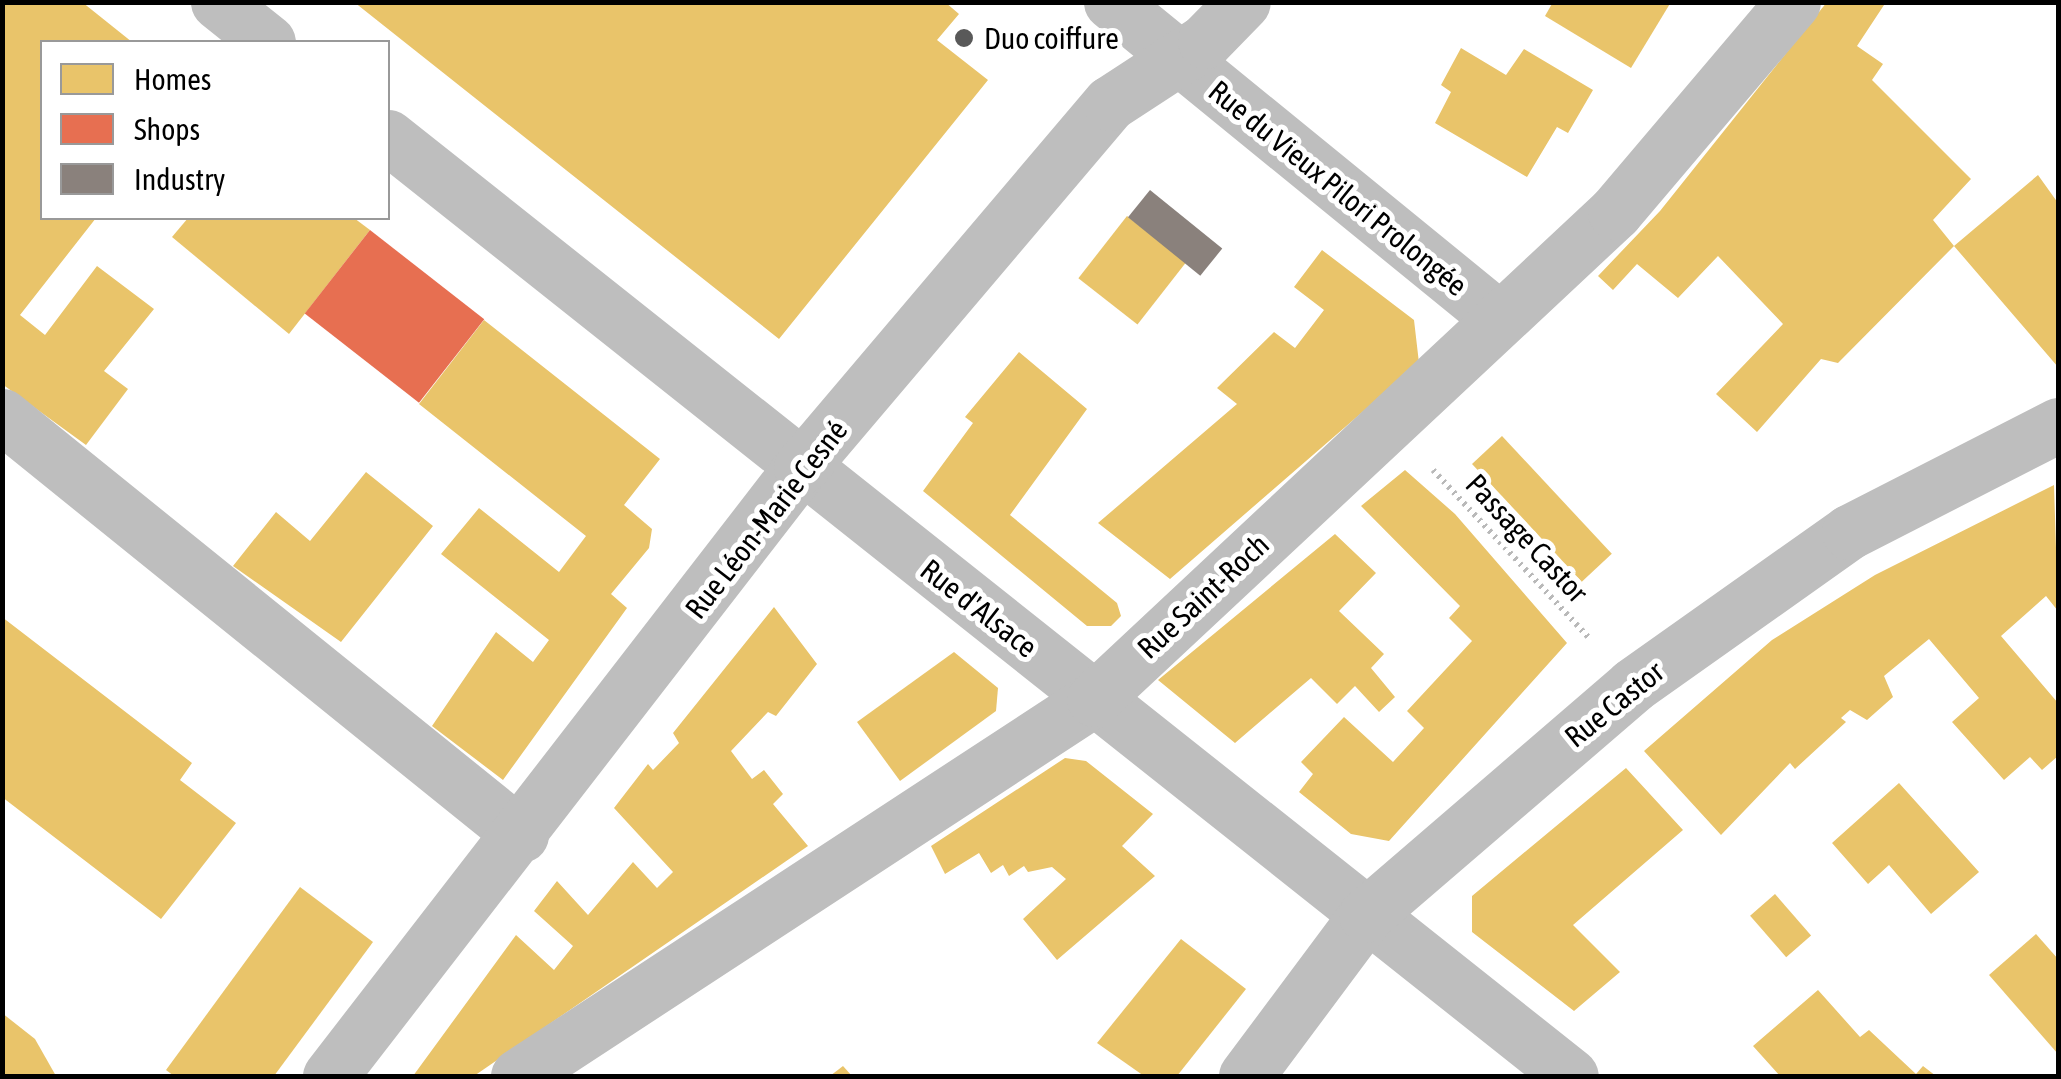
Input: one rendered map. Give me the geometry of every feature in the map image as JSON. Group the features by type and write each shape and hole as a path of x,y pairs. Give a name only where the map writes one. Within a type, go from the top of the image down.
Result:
{"street":[{"path":"218,2 266,40"},
{"name":"Rue du Vieux Pilori Prolongée","path":"1110,2 1192,49 1498,318"},
{"name":"Rue Léon-Marie Cesné","path":"330,1076 521,835 802,467 1110,103 1192,49 1244,2"},
{"name":"Rue Saint-Roch","path":"518,1076 1094,699 1615,212 1793,2"},
{"name":"Rue d'Alsace","path":"390,140 1571,1076"},
{"path":"2,416 521,835"},
{"name":"Rue Castor","path":"1246,1076 1366,915 1633,685 1849,532 2058,425"}],"path":[{"name":"Passage Castor","path":"1388,422 1633,685"}],"building: Homes":[{"path":"2,2 82,2 130,40 40,40 40,220 94,220 20,315 45,335 97,266 154,309 104,371 128,389 86,445 2,384"},
{"path":"354,2 945,2 959,14 937,40 988,80 779,339"},
{"path":"1553,2 1671,2 1631,68 1545,16"},
{"path":"1827,2 1886,2 1857,46 1883,64 1872,80 1971,179 1933,220 1954,246 1838,363 1821,359 1757,432 1716,394 1783,324 1718,256 1678,298 1637,264 1613,290 1598,276 1660,211"},
{"path":"1461,48 1506,75 1524,49 1593,90 1568,133 1557,127 1527,177 1435,123 1451,92 1441,85"},
{"path":"2038,175 2058,203 2058,367 1954,246"},
{"path":"1127,216 1186,262 1137,324 1078,278"},
{"path":"186,220 357,220 370,230 289,334 172,237"},
{"path":"1322,250 1414,320 1419,363 1170,579 1098,523 1237,404 1217,388 1274,332 1295,348 1324,310 1294,287"},
{"path":"484,320 660,459 624,505 652,529 649,548 611,594 627,608 503,780 432,726 496,632 533,662 549,640 441,554 479,508 559,572 586,536 419,404"},
{"path":"1019,352 1087,409 1010,515 1117,603 1121,616 1111,626 1087,626 923,491 973,423 965,417"},
{"path":"1502,436 1612,554 1582,582 1472,464"},
{"path":"1405,470 1455,514 1567,643 1389,841 1351,834 1299,792 1313,774 1301,762 1344,717 1393,762 1424,728 1407,711 1472,641 1449,618 1460,606 1361,506"},
{"path":"366,472 433,526 341,642 233,566 276,512 310,541"},
{"path":"2054,485 2058,611 2046,596 2001,636 2058,703 2058,756 2042,770 2030,757 2004,780 1952,722 1979,698 1929,639 1884,676 1893,697 1867,720 1850,710 1841,718 1846,722 1795,769 1790,763 1721,835 1644,751 1772,640 1875,575"},
{"path":"1335,534 1376,573 1339,611 1384,654 1371,668 1395,697 1379,712 1355,686 1337,704 1311,678 1235,743 1158,680"},
{"path":"774,607 817,664 776,716 768,712 731,751 752,779 764,770 783,794 773,804 808,846 474,1076 413,1076 516,935 554,970 573,946 534,911 557,881 588,915 633,862 657,888 673,872 614,808 648,764 653,770 679,743 673,733"},
{"path":"2,617 192,763 180,780 236,823 161,919 2,797"},
{"path":"954,652 998,688 996,711 900,781 857,722"},
{"path":"1065,758 1086,761 1153,814 1122,846 1155,876 1057,960 1023,919 1066,879 1052,867 1028,872 1024,866 1009,876 1003,865 991,873 979,853 945,874 931,846"},
{"path":"1626,768 1683,830 1573,925 1620,972 1574,1011 1472,932 1472,896"},
{"path":"1899,783 1979,872 1931,914 1889,865 1868,884 1832,843"},
{"path":"300,887 373,942 274,1076 174,1076 166,1070"},
{"path":"1775,894 1811,936 1786,957 1750,916"},
{"path":"2036,934 2058,959 2058,1054 1989,975"},
{"path":"1181,939 1246,989 1177,1076 1144,1076 1097,1043"},
{"path":"1818,990 1860,1037 1869,1030 1916,1074 1923,1066 1936,1076 1780,1076 1753,1046"},
{"path":"2,1013 35,1039 56,1076 2,1076"},
{"path":"843,1066 852,1076 830,1076"}],"building: Shops":[{"path":"370,230 484,319 419,403 305,314"}],"building: Industry":[{"path":"1150,190 1222,249 1200,276 1128,217"}],"place":[{"name":"Duo coiffure","path":"964,38"}]}
